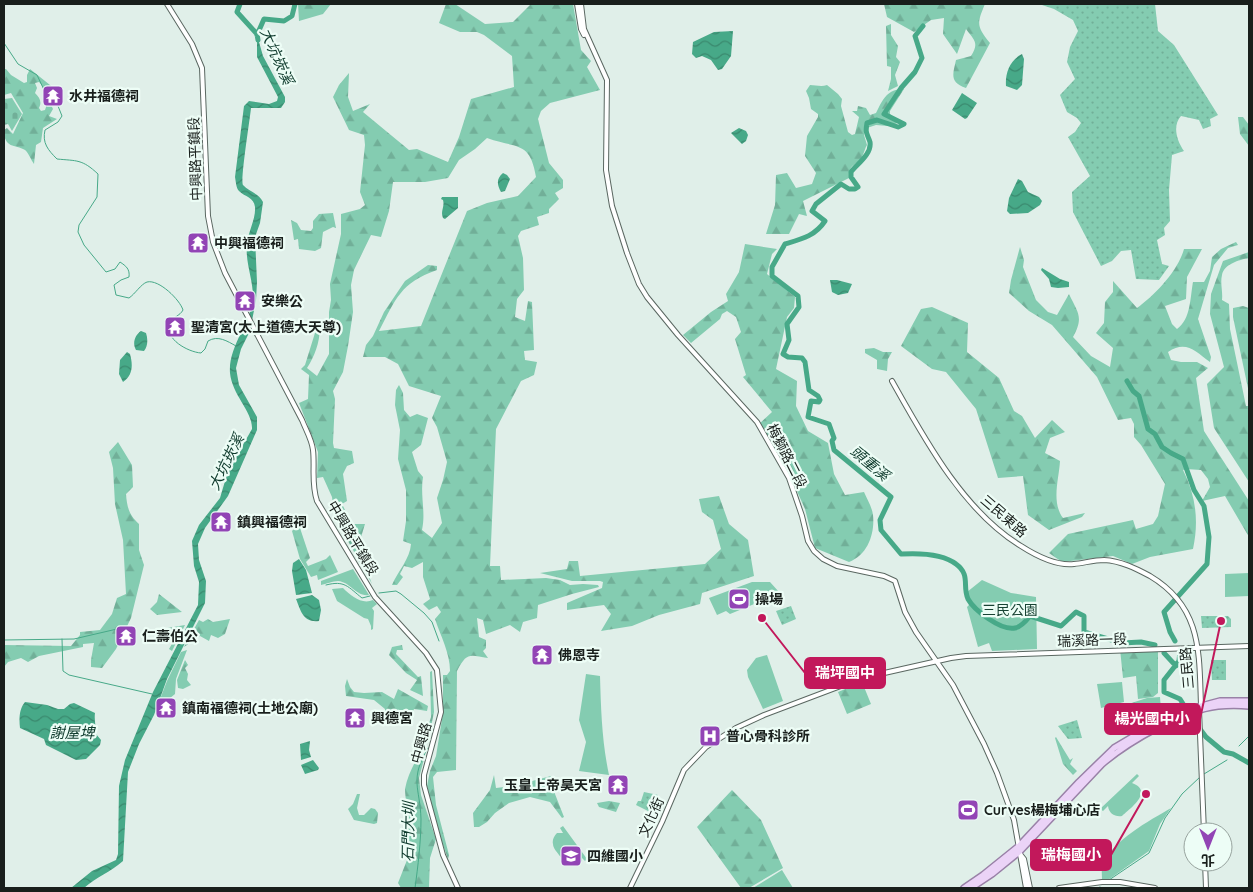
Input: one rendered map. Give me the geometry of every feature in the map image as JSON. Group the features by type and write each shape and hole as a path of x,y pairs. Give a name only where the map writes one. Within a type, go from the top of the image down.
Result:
{"main road":[{"path":"971,888 992,874 1019,849 1116,752 1188,712 1220,701 1249,701"},
{"path":"1200,708 1249,706"},
{"path":"964,888 1019,849"}],"street":[{"name":"中興路平鎮段","path":"168,4 192,44 202,68 208,216 213,242 225,273 302,420 311,441 314,492 318,501 375,597 431,660"},
{"name":"梅獅路二段","path":"579,4 584,29 607,80 606,170 612,206 639,284 647,297 678,335 757,422 789,478 808,541 814,551 823,559 836,566 895,580 905,612 953,685 984,744 1006,795 1022,860"},
{"name":"三民東路","path":"892,381 933,452 966,496 992,523 1020,546 1041,557 1063,564 1103,560 1117,562 1136,568 1158,582"},
{"name":"三民路","path":"1158,582 1179,599 1199,647 1204,822"},
{"name":"瑞溪路一段","path":"680,782 684,770 703,749 736,728 764,715 862,678 899,669 966,656 1249,646"},
{"name":"中興路","path":"431,660 439,678 441,712 424,775 424,785 442,855 458,888"},
{"name":"文化街","path":"630,888 680,782"},
{"path":"1022,860 1026,888"},
{"path":"1022,860 1030,888"},
{"path":"1205,872 1206,888"},
{"path":"1059,888 1102,882 1124,882 1154,888"}],"green space":[{"path":"298,4 331,4 323,14 299,21"},
{"path":"446,4 455,4 485,24 513,22 531,4 573,4 581,50 591,61 587,67 600,90 550,103 541,111 538,119 549,163 563,180 563,188 555,193 559,199 549,209 549,213 537,217 539,225 521,231 518,236 523,258 524,290 517,299 515,317 525,321 528,301 532,302 534,350 524,351 525,360 537,362 534,375 521,381 496,429 490,566 500,566 501,580 546,578 560,580 570,585 598,585 599,587 538,605 537,618 523,622 520,632 510,625 486,634 483,620 477,618 479,637 486,640 486,648 483,651 488,658 469,656 463,661 457,671 456,770 437,772 433,777 436,805 449,855 448,859 439,834 427,786 436,756 443,713 443,675 447,675 450,671 447,651 435,619 441,612 437,606 429,610 423,604 430,599 423,577 423,562 412,568 404,566 400,574 403,577 397,585 392,585 406,560 411,544 403,541 406,521 406,490 398,459 400,430 395,405 396,390 399,385 403,393 404,410 410,417 417,414 428,418 421,445 412,452 418,471 423,477 422,530 432,538 442,523 437,498 447,462 437,427 432,418 441,396 409,386 398,364 385,357 363,357 366,345 373,336 384,312 405,281 428,265 437,266 437,270 415,281 400,293 379,331 421,326 467,211 487,203 518,196 536,177 530,157 526,151 514,145 487,138 459,160 448,178 425,182 393,182 389,211 381,237 371,235 354,270 351,285 353,312 348,346 343,372 333,391 335,399 333,443 334,448 352,451 354,463 347,466 343,474 347,501 342,504 352,524 365,524 358,547 372,584 348,541 347,533 334,512 332,497 323,477 317,478 318,452 299,403 308,399 309,375 301,369 305,365 319,320 318,345 307,368 317,376 329,354 330,284 341,234 341,214 360,209 365,205 360,192 365,145 364,135 349,130 333,97 339,85 349,73 348,97 353,111 370,104 363,112 409,150 417,149 448,162 459,137 471,99 514,87 512,56 484,35 477,32 460,32 439,23"},
{"path":"884,4 985,4 979,24 990,43 966,88 957,83 953,73 956,60 971,56 975,48 974,39 966,29 957,54 943,34 944,18 931,20 914,32 887,17"},
{"path":"1039,4 1155,4 1158,31 1174,45 1218,115 1210,119 1211,126 1203,129 1199,120 1181,116 1178,120 1176,129 1179,143 1184,151 1172,155 1169,190 1170,221 1164,228 1165,235 1157,240 1162,264 1169,266 1159,280 1136,279 1131,250 1121,251 1112,261 1101,266 1073,212 1072,192 1090,176 1068,137 1075,132 1081,123 1067,112 1060,95 1075,79 1067,62 1070,47 1078,31 1073,20 1054,9"},
{"path":"891,24 891,35 898,46 896,57 900,62 895,75 898,86 888,91 891,67 887,66 886,26"},
{"path":"4,69 24,83 27,82 27,75 30,69 55,89 56,93 49,94 39,82 35,83 37,88 35,93 40,102 39,108 41,111 45,110 47,104 51,105 53,109 49,116 57,119 43,128 41,142 36,145 34,164 26,151 8,143 4,136 4,130 7,128 13,134 23,113 11,93 4,95"},
{"path":"810,85 827,85 838,94 842,99 841,106 848,132 852,135 855,134 859,117 852,111 857,111 858,106 866,108 870,115 876,113 886,96 898,89 904,89 890,111 890,114 898,123 888,126 876,125 864,129 867,145 860,160 851,168 849,178 803,201 807,216 799,214 789,234 766,234 775,205 776,175 787,173 796,188 812,184 816,173 805,156 807,136 818,117 818,114 811,109 806,91"},
{"path":"12,98 22,114 12,131 8,124 4,125 4,99"},
{"path":"1238,117 1243,117 1249,125 1249,146 1240,134"},
{"path":"333,213 336,228 333,227 323,232 321,248 315,251 299,249 298,239 294,240 291,220 297,223 301,230 311,231 313,221 319,214"},
{"path":"1236,242 1238,245 1228,248 1214,265 1198,319 1211,357 1210,362 1190,348 1180,347 1168,352 1171,360 1197,362 1208,368 1196,378 1204,431 1249,501 1249,537 1225,496 1202,501 1210,487 1208,479 1201,470 1186,469 1183,470 1191,489 1196,519 1193,549 1150,557 1132,564 1113,556 1062,562 1049,553 1068,534 1133,520 1136,529 1153,524 1158,516 1165,484 1134,437 1134,424 1131,418 1118,420 1097,377 1052,325 1029,311 1009,293 1020,247 1024,260 1023,267 1036,300 1048,312 1057,315 1069,294 1079,320 1073,337 1091,356 1110,367 1113,348 1096,333 1104,323 1105,302 1113,292 1113,281 1137,308 1165,282 1177,266 1184,249 1202,249 1187,277 1186,299 1165,306 1172,324 1177,329 1185,320 1193,282 1204,282 1210,271 1212,257 1221,249"},
{"path":"745,244 777,249 772,254 767,274 795,297 794,308 787,317 776,369 797,381 796,406 808,431 828,443 834,474 845,495 864,492 872,509 873,529 869,543 856,559 849,562 815,548 805,509 792,480 759,424 772,412 743,377 746,375 735,339 741,332 736,317 727,311 691,343 683,335 728,301 726,294 739,272"},
{"path":"1249,252 1249,258 1229,265 1223,271 1221,281 1222,300 1229,304 1230,329 1246,406 1249,406 1249,482 1214,428 1207,384 1224,367 1210,314 1211,294 1223,261"},
{"path":"1243,306 1249,308 1249,393 1233,317 1233,308"},
{"path":"932,307 968,323 967,352 999,378 1014,411 1022,416 1035,438 1052,420 1065,432 1050,438 1045,453 1060,461 1057,490 1059,512 1063,518 1085,513 1082,517 1049,530 1028,515 1023,476 998,478 976,409 946,372 932,369 901,346 921,309"},
{"path":"874,348 883,352 892,352 888,359 887,371 877,369 877,360 865,353 865,349"},
{"path":"118,442 132,465 133,487 126,494 126,499 131,514 139,524 139,550 144,565 131,618 116,649 102,668 91,667 94,643 83,644 83,647 39,656 28,662 21,658 8,662 4,667 4,645 71,646 80,635 80,632 100,630 112,614 117,598 126,594 123,540 115,504 113,468 109,452"},
{"path":"719,496 729,524 748,540 754,576 702,593 700,604 659,615 632,626 601,631 611,614 604,605 567,610 567,603 602,588 603,582 572,581 540,573 567,569 569,561 578,561 580,576 705,564 721,549 713,520 702,512 699,499"},
{"path":"300,528 310,558 306,562 308,566 326,559 330,555 338,572 318,580 317,575 311,577 300,559 292,531"},
{"path":"353,569 369,595 361,594 343,582 334,581 321,585 321,581"},
{"path":"1249,573 1249,596 1225,597 1225,574"},
{"name":"三民公園","path":"982,580 1011,593 1036,597 1037,649 992,651 989,643 978,647 967,607 971,603 967,592"},
{"name":"操場","path":"752,582 770,582 779,592 774,596 730,614 726,611 717,615 709,598"},
{"path":"343,588 361,601 373,600 377,604 372,608 374,611 373,629 371,630 368,619 337,601 332,589"},
{"path":"159,594 182,612 157,615 150,609 157,602"},
{"path":"791,606 796,619 782,625 776,611"},
{"path":"1201,616 1228,616 1231,619 1231,627 1202,628"},
{"path":"208,619 213,622 230,619 225,634 218,638 211,635 209,641 200,636 184,647 199,620 203,622"},
{"path":"185,625 172,651 169,649 173,642 162,638 163,635 156,630"},
{"path":"402,645 403,650 397,650 396,654 418,677 421,676 423,696 410,690 417,680 406,673 389,655 392,647"},
{"path":"1120,649 1158,649 1158,693 1153,697 1138,699 1136,676 1123,678"},
{"path":"187,650 176,679 175,694 155,712 181,652"},
{"path":"767,655 783,701 763,709 748,677 747,670 756,658"},
{"path":"185,660 188,665 185,668 188,674 187,680 191,685 183,689 178,688 177,680"},
{"path":"1211,660 1226,660 1226,680 1212,680"},
{"path":"432,671 434,712 428,742 424,740 431,717 430,672"},
{"path":"586,674 600,676 603,738 609,775 579,771 586,742 579,720"},
{"path":"347,679 354,692 382,692 394,699 398,689 428,706 427,711 414,709 412,714 403,710 402,716 404,721 394,724 393,714 390,712 385,715 385,709 374,700 346,696 345,686"},
{"path":"862,682 871,704 847,714 838,692"},
{"path":"1122,682 1124,702 1101,708 1097,684"},
{"path":"1160,697 1161,711 1159,716 1133,706 1129,710 1119,707 1147,698"},
{"path":"1077,720 1082,738 1068,739 1058,726"},
{"path":"1056,737 1070,760 1073,758 1070,764 1077,771 1073,775 1063,764"},
{"path":"418,756 424,759 419,778 421,795 436,839 430,858 429,888 401,888 398,883 409,855 403,849 408,842 404,820 405,789"},
{"path":"1137,774 1139,776 1132,783 1141,790 1141,795 1139,800 1130,809 1122,816 1119,816 1111,813 1108,806 1103,811 1100,809"},
{"path":"494,775 496,788 513,786 551,776 555,794 564,817 562,818 550,802 530,797 509,803 495,813 487,822 479,827 474,827 473,813 490,790"},
{"path":"732,790 761,820 783,868 749,888 741,888 697,827"},
{"path":"644,792 658,795 652,813 636,805 638,801 641,801"},
{"path":"357,794 360,794 357,808 359,815 364,815 371,808 375,809 378,813 377,823 354,820 348,809 353,804"},
{"path":"609,801 620,803 616,812 599,807 597,803"},
{"path":"1171,808 1160,824 1149,851 1108,880 1102,880 1103,864 1115,847 1133,832"},
{"path":"563,826 587,859 585,861 582,858 582,861 575,865 569,864 555,850 553,845 554,837 557,833 563,833 560,828"},
{"path":"782,870 793,888 753,888"}],"water":[{"path":"733,31 731,56 722,69 718,70 711,60 702,56 696,58 692,54 693,42 714,32"},
{"path":"257,35 263,56 285,97 285,102 281,108 251,108 242,181 243,185 263,202 260,223 255,237 256,300 250,331 241,349 236,368 239,385 257,417 257,430 228,496 205,528 198,544 199,560 206,581 205,603 167,679 154,715 139,744 128,772 123,861 84,888 71,888 92,871 116,860 118,854 119,786 125,760 153,692 198,605 199,582 194,566 192,541 199,525 220,498 228,471 252,429 249,416 234,389 230,373 230,363 248,316 253,297 247,251 255,207 251,199 238,190 235,177 244,106 249,101 269,104 277,101 278,97 257,57"},
{"path":"1022,54 1024,59 1022,85 1017,90 1006,86 1006,76 1011,63"},
{"path":"962,93 977,103 965,119 952,110"},
{"path":"739,128 746,131 748,135 746,141 742,144 731,133"},
{"path":"503,173 510,179 505,191 501,192 498,182"},
{"path":"1018,179 1022,181 1028,192 1039,197 1042,201 1040,205 1028,213 1010,214 1007,211 1009,198"},
{"path":"442,197 458,197 458,208 445,219 442,216"},
{"path":"1042,268 1069,282 1069,287 1051,287 1049,279 1041,270"},
{"path":"830,280 852,284 848,293 838,295 832,292"},
{"path":"141,331 146,333 147,338 147,345 144,351 136,350 134,345 136,337"},
{"path":"127,352 130,354 132,362 129,376 123,382 119,374 120,360"},
{"path":"299,559 306,570 312,593 296,595 292,571 293,563"},
{"path":"312,595 319,600 321,610 319,621 306,618 301,612 296,599"},
{"name":"謝屋埤","path":"25,702 47,705 58,709 64,709 74,703 95,713 96,734 101,740 100,745 86,759 76,760 46,745 44,739 20,728 20,714"},
{"path":"310,741 309,750 311,757 301,760 300,744"},
{"path":"313,760 319,768 318,770 305,774 301,765"}],"waterway":[{"name":"大坑崁溪","path":"240,4 237,12 257,34 258,40"},
{"path":"257,35 264,19 284,21 292,16 295,4"},
{"name":"頭重溪","path":"923,26 915,36 922,58 915,72 901,88 884,114 904,124 898,127 877,120 867,123 866,131 870,142 869,151 851,172 851,177 858,187 849,189 841,184 816,204 812,211 825,221 812,234 785,244 772,267 772,276 798,296 799,307 787,324 789,340 783,354 788,357 802,358 805,362 809,390 818,396 820,400 819,402 811,401 808,417 829,424 834,438 832,441 834,450 891,497 880,520 881,530 901,554 937,556 956,564 961,568 965,576 966,594 971,604 988,619 1003,626 1015,628 1023,624 1030,616 1061,626 1076,612 1084,616 1084,632 1122,643 1141,642 1155,645"},
{"path":"4,43 18,64 37,75 46,94 58,106 62,116 58,122 45,130 44,139 48,149 57,159 79,162 98,174 97,197 79,225 78,232 84,245 106,272 115,269 120,262 127,268 129,277 114,285 116,295 129,298 145,283 152,282 157,284 173,296 183,310 171,322 169,330 170,335 178,344 201,353 208,341 212,339 222,339 236,346"},
{"path":"1127,381 1133,391 1139,396 1148,429 1155,434 1162,447 1183,459 1194,490 1204,506 1209,537 1207,564 1164,612 1175,641"},
{"name":"石門大圳","path":"326,585 338,583 346,586 362,598 370,596"},
{"name":"石門大圳","path":"379,593 396,591 401,594 432,622 439,641"},
{"name":"石門大圳","path":"4,640 74,639 117,629"},
{"path":"62,639 63,671 69,675 152,694"},
{"name":"頭重溪","path":"1180,651 1179,661 1164,680 1164,692 1180,699 1192,718"},
{"name":"頭重溪","path":"1164,653 1176,666"},
{"name":"頭重溪","path":"1200,729 1206,737 1224,752 1233,754 1249,763"},
{"name":"石門大圳","path":"1239,746 1249,736"},
{"name":"石門大圳","path":"415,888 421,827 417,776 422,759 428,748"},
{"name":"石門大圳","path":"1204,774 1227,760"},
{"name":"石門大圳","path":"1109,880 1149,853 1165,818 1182,794 1200,777"}],"place":[{"name":"水井福德祠","path":"53,96"},
{"name":"中興福德祠","path":"198,243"},
{"name":"安樂公","path":"245,301"},
{"name":"聖清宮(太上道德大天尊)","path":"175,327"},
{"name":"鎮興福德祠","path":"221,522"},
{"name":"操場","path":"739,599"},
{"name":"瑞坪國中","path":"762,618"},
{"name":"楊光國中小","path":"1221,621"},
{"name":"仁壽伯公","path":"126,636"},
{"name":"佛恩寺","path":"542,655"},
{"name":"鎮南福德祠(土地公廟)","path":"166,708"},
{"name":"興德宮","path":"355,718"},
{"name":"普心骨科診所","path":"710,736"},
{"name":"玉皇上帝昊天宮","path":"618,785"},
{"name":"瑞梅國小","path":"1146,794"},
{"name":"Curves楊梅埔心店","path":"968,810"},
{"name":"四維國小","path":"571,856"}]}
